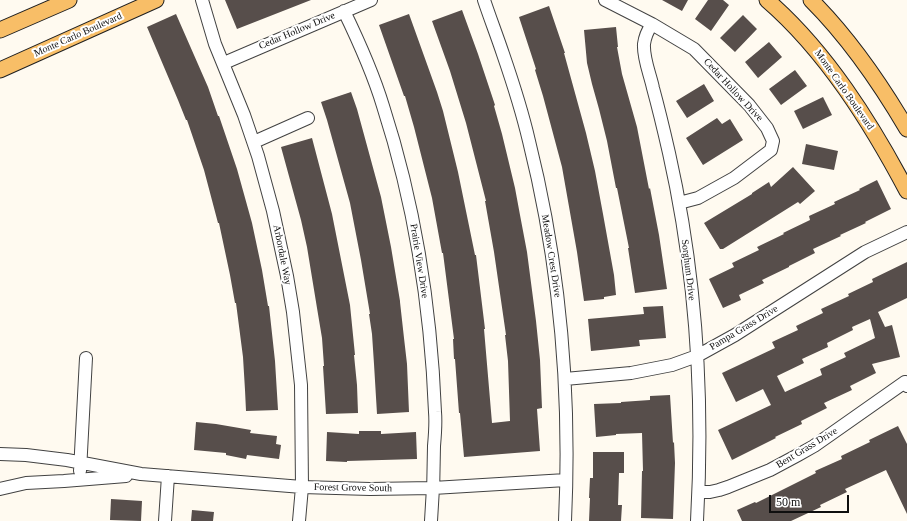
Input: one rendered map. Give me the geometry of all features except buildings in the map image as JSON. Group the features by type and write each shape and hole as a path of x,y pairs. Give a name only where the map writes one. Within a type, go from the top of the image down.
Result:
{"main road":[{"path":"0,30 69,0"},
{"name":"Monte Carlo Boulevard","path":"0,70 156,0"},
{"name":"Monte Carlo Boulevard","path":"767,0 803,35 831,70 874,133 907,191"},
{"path":"811,0 830,20 855,52 907,129"}],"street":[{"name":"Arbordale Way","path":"202,0 213,36 254,142 268,190 287,276 293,312 301,385 302,487 299,521"},
{"name":"Cedar Hollow Drive","path":"224,63 371,0"},
{"name":"Meadow Crest Drive","path":"484,0 514,86 535,164 547,226 556,286 565,379 565,521"},
{"name":"Cedar Hollow Drive","path":"605,0 652,24 694,49 749,105 768,128 773,141 771,150 734,178 698,198 679,203"},
{"name":"Prairie View Drive","path":"344,11 363,51 383,106 402,171 419,248 430,331 435,414 431,521"},
{"name":"Sorghum Drive","path":"652,24 646,38 644,52 663,127 679,203 695,322 699,416 699,492 697,521"},
{"path":"254,142 308,118"},
{"name":"Pampa Grass Drive","path":"565,379 631,374 672,365 697,356 735,335 865,252 907,232"},
{"path":"80,480 86,358"},
{"name":"Bent Grass Drive","path":"699,492 710,492 728,487 770,470 794,458 906,384"},
{"name":"Forest Grove South","path":"0,454 26,455 67,460 141,474 302,487 370,489 433,488 566,480"},
{"name":"Forest Grove South","path":"0,489 26,483 80,480 141,474"},
{"path":"165,521 168,476"}]}
